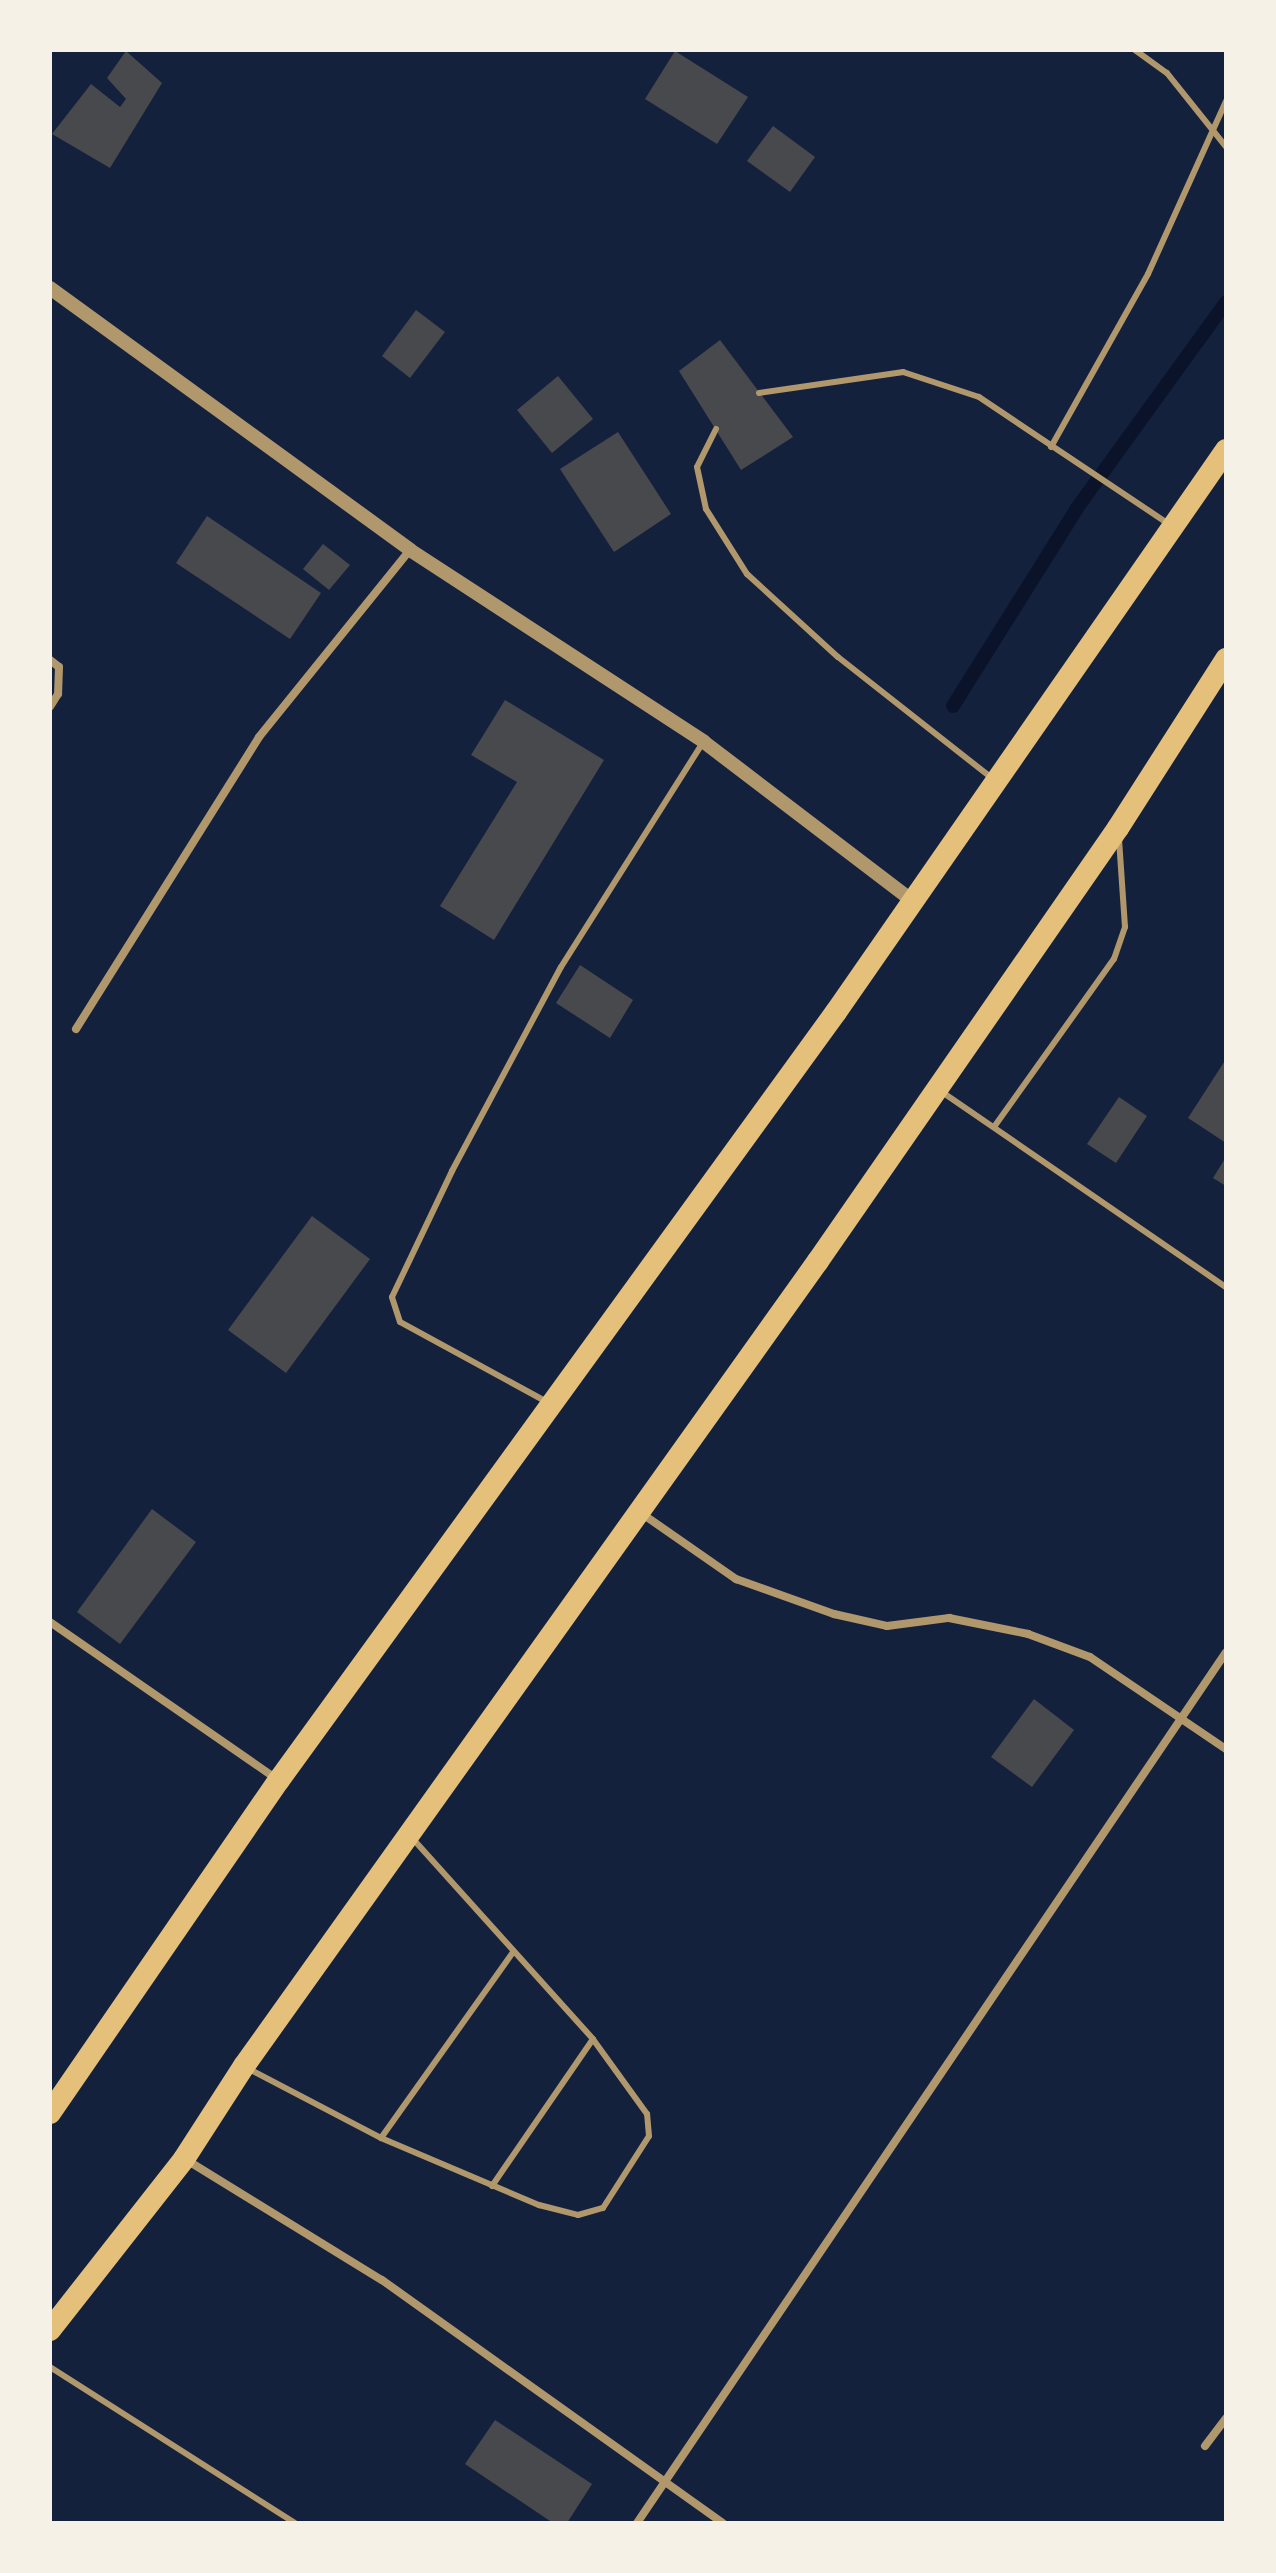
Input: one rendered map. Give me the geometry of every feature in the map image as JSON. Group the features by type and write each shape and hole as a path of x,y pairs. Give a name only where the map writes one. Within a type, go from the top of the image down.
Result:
{"highway":[{"path":"50,2113 279,1780 836,1012 910,899 1226,450"},
{"path":"50,2330 184,2159 244,2066 1118,828 1226,659"}],"street":[{"path":"50,288 410,550 704,742 910,899"},
{"path":"76,1029 259,737 410,550"},
{"path":"50,660 59,667 58,694 50,707"},
{"path":"637,1510 736,1579 834,1614 887,1626 949,1618 1028,1634 1090,1657 1226,1749"},
{"path":"50,1622 279,1780"},
{"path":"637,2523 1226,1652"},
{"path":"184,2159 382,2280 723,2523"},
{"path":"1205,2446 1226,2418"}],"lane":[{"path":"1135,50 1167,73 1226,147"},
{"path":"1051,447 1148,274 1226,101"},
{"path":"759,393 903,372 979,397 1173,527"},
{"path":"716,429 697,467 706,509 747,574 838,657 995,781"},
{"path":"550,1404 400,1322 392,1297 452,1171 561,967 704,742"},
{"path":"994,1127 1114,959 1125,927 1118,828"},
{"path":"937,1088 1226,1287"},
{"path":"244,2066 381,2138 492,2186 578,2215 603,2208 649,2136 641,2105 593,2039 409,1836"},
{"path":"381,2138 514,1951"},
{"path":"492,2186 593,2039"},
{"path":"50,2367 295,2523"}],"building":[{"path":"126,51 162,83 110,168 52,134 91,84 120,107 126,99 107,78"},
{"path":"675,51 748,97 717,144 645,99"},
{"path":"773,126 815,157 790,192 747,161"},
{"path":"416,310 445,332 410,378 382,356"},
{"path":"720,340 793,437 741,470 679,371"},
{"path":"558,376 593,419 552,453 517,410"},
{"path":"618,432 671,514 614,552 560,469"},
{"path":"207,516 321,593 290,639 176,563"},
{"path":"323,544 350,565 329,590 303,569"},
{"path":"505,700 604,760 494,940 440,906 517,782 471,755"},
{"path":"580,965 633,1000 610,1038 556,1003"},
{"path":"1226,1059 1226,1143 1188,1118"},
{"path":"1119,1097 1147,1116 1116,1163 1087,1144"},
{"path":"1226,1157 1226,1186 1213,1178"},
{"path":"312,1216 370,1259 286,1373 228,1330"},
{"path":"152,1509 196,1542 120,1644 77,1612"},
{"path":"1034,1699 1074,1730 1032,1787 991,1757"},
{"path":"495,2420 592,2484 567,2523 553,2523 465,2464"}],"waterway":[{"path":"953,706 1077,508 1226,302"}]}
